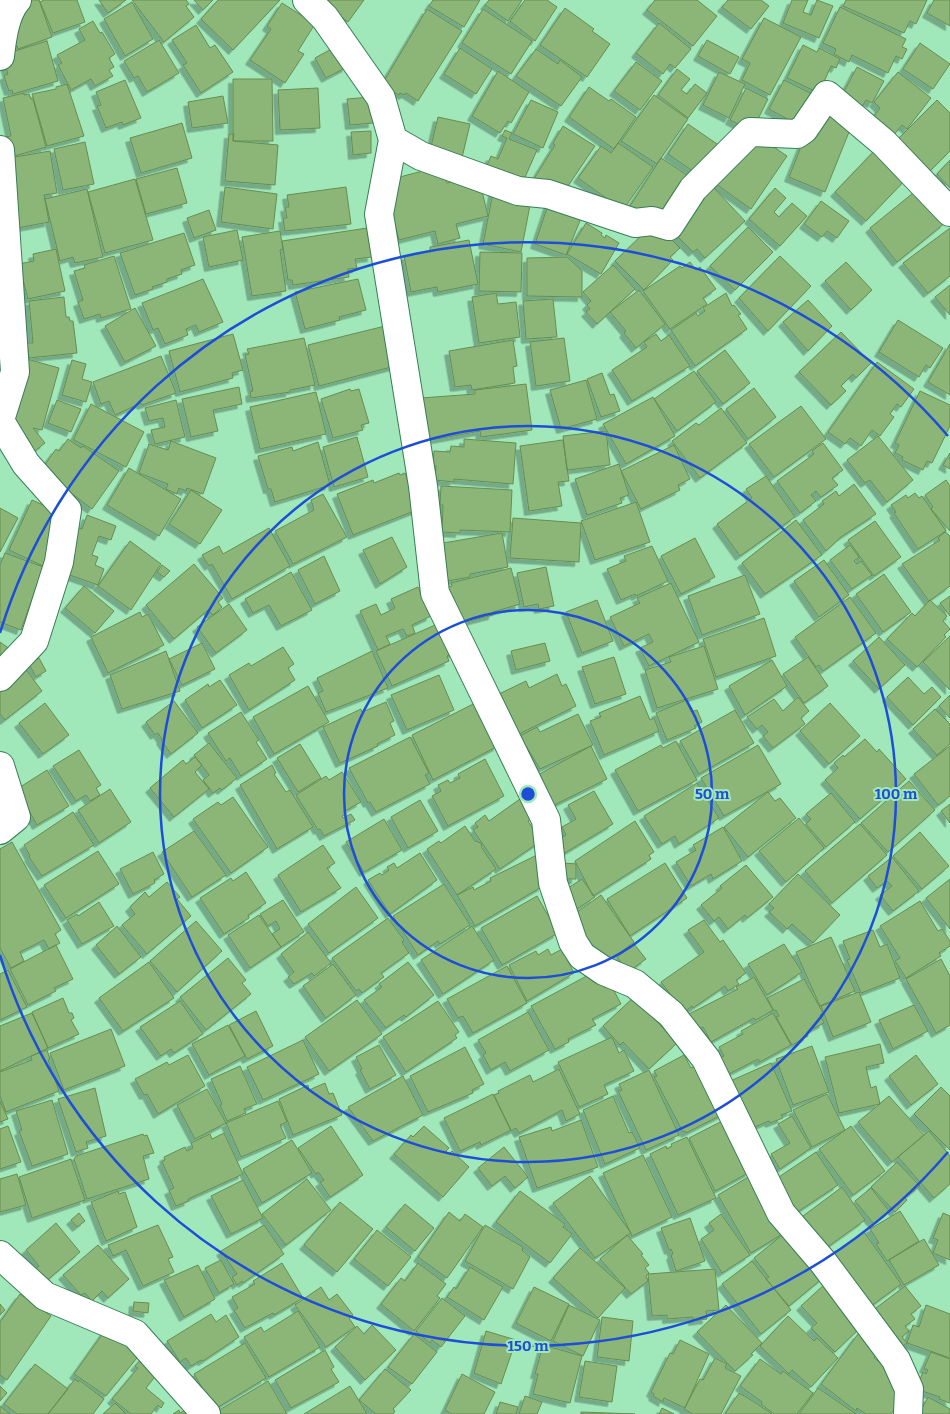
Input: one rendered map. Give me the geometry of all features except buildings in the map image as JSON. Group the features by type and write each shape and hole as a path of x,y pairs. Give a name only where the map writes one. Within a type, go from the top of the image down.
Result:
{"street":[{"path":"0,56 2,38 13,5 17,0"},
{"path":"307,0 324,18 381,98 393,140 379,214 423,486 435,593 546,820 553,883 573,942 582,956 604,970 635,984 671,1014 706,1059 781,1213 823,1262 896,1360 909,1389 908,1414"},
{"path":"393,140 421,156 518,191 548,194 635,224 652,221 669,226 693,189 750,132 797,134 804,129 827,95 884,143 950,212"},
{"path":"0,150 15,372 0,420 26,464 67,510 59,562 34,641 0,677"},
{"path":"0,766 16,817 0,830"},
{"path":"0,1255 45,1296 135,1334 206,1414"}]}
